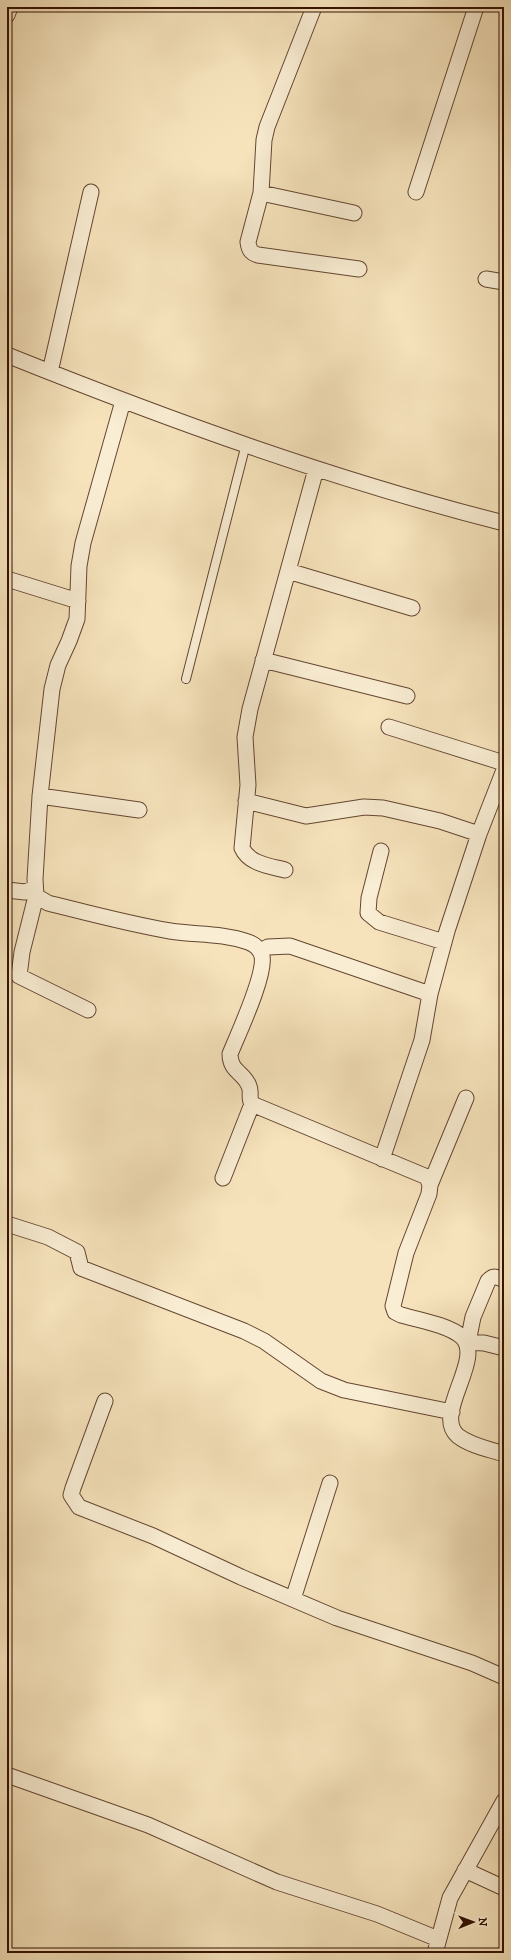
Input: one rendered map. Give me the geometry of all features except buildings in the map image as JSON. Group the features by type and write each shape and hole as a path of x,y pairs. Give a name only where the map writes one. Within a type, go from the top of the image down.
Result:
{"street":[{"path":"7,15 10,7"},
{"path":"314,7 267,127 264,140 261,193 248,242 249,249 252,253 359,268"},
{"path":"416,192 476,7"},
{"path":"50,372 91,192"},
{"path":"261,193 354,213"},
{"path":"486,279 504,282"},
{"path":"7,355 123,401 316,469 504,523"},
{"path":"88,1010 19,976 22,952 36,892 40,796 54,674 77,619 79,566 123,401"},
{"path":"285,870 257,862 244,854 242,842 246,801 247,723 316,469"},
{"path":"288,571 412,608"},
{"path":"7,579 78,600"},
{"path":"263,660 406,696"},
{"path":"389,727 504,763"},
{"path":"382,1159 422,1040 430,994 444,942 479,834 504,770"},
{"path":"40,796 139,810"},
{"path":"246,801 306,816 364,807 383,808 440,821 479,834"},
{"path":"381,851 369,898 368,913 379,922 444,942"},
{"path":"7,890 36,892 48,903 154,929 228,936 248,942 260,951 262,957 260,976 230,1054 230,1062 233,1068 249,1086 249,1100 252,1104 382,1159 420,1173 427,1177 430,1185"},
{"path":"260,951 268,947 290,946 430,994"},
{"path":"466,1098 430,1185 429,1194 406,1253 393,1306 395,1312 401,1315 450,1330 461,1336 467,1342 484,1343 504,1348"},
{"path":"223,1178 252,1104"},
{"path":"7,1224 48,1237 77,1252 81,1268 244,1331 264,1341 321,1381 344,1390 452,1412"},
{"path":"504,1280 493,1277 488,1281 473,1317 467,1342 468,1355 452,1412 452,1425 457,1435 469,1443 504,1454"},
{"path":"105,1402 72,1488 71,1495 79,1507 153,1536 241,1577 337,1618 472,1663 504,1677"},
{"path":"293,1599 330,1483"},
{"path":"7,1775 148,1825 277,1882 377,1914 436,1946 450,1898 504,1801"},
{"path":"466,1870 504,1888"}],"lane":[{"path":"186,679 246,444"}]}
